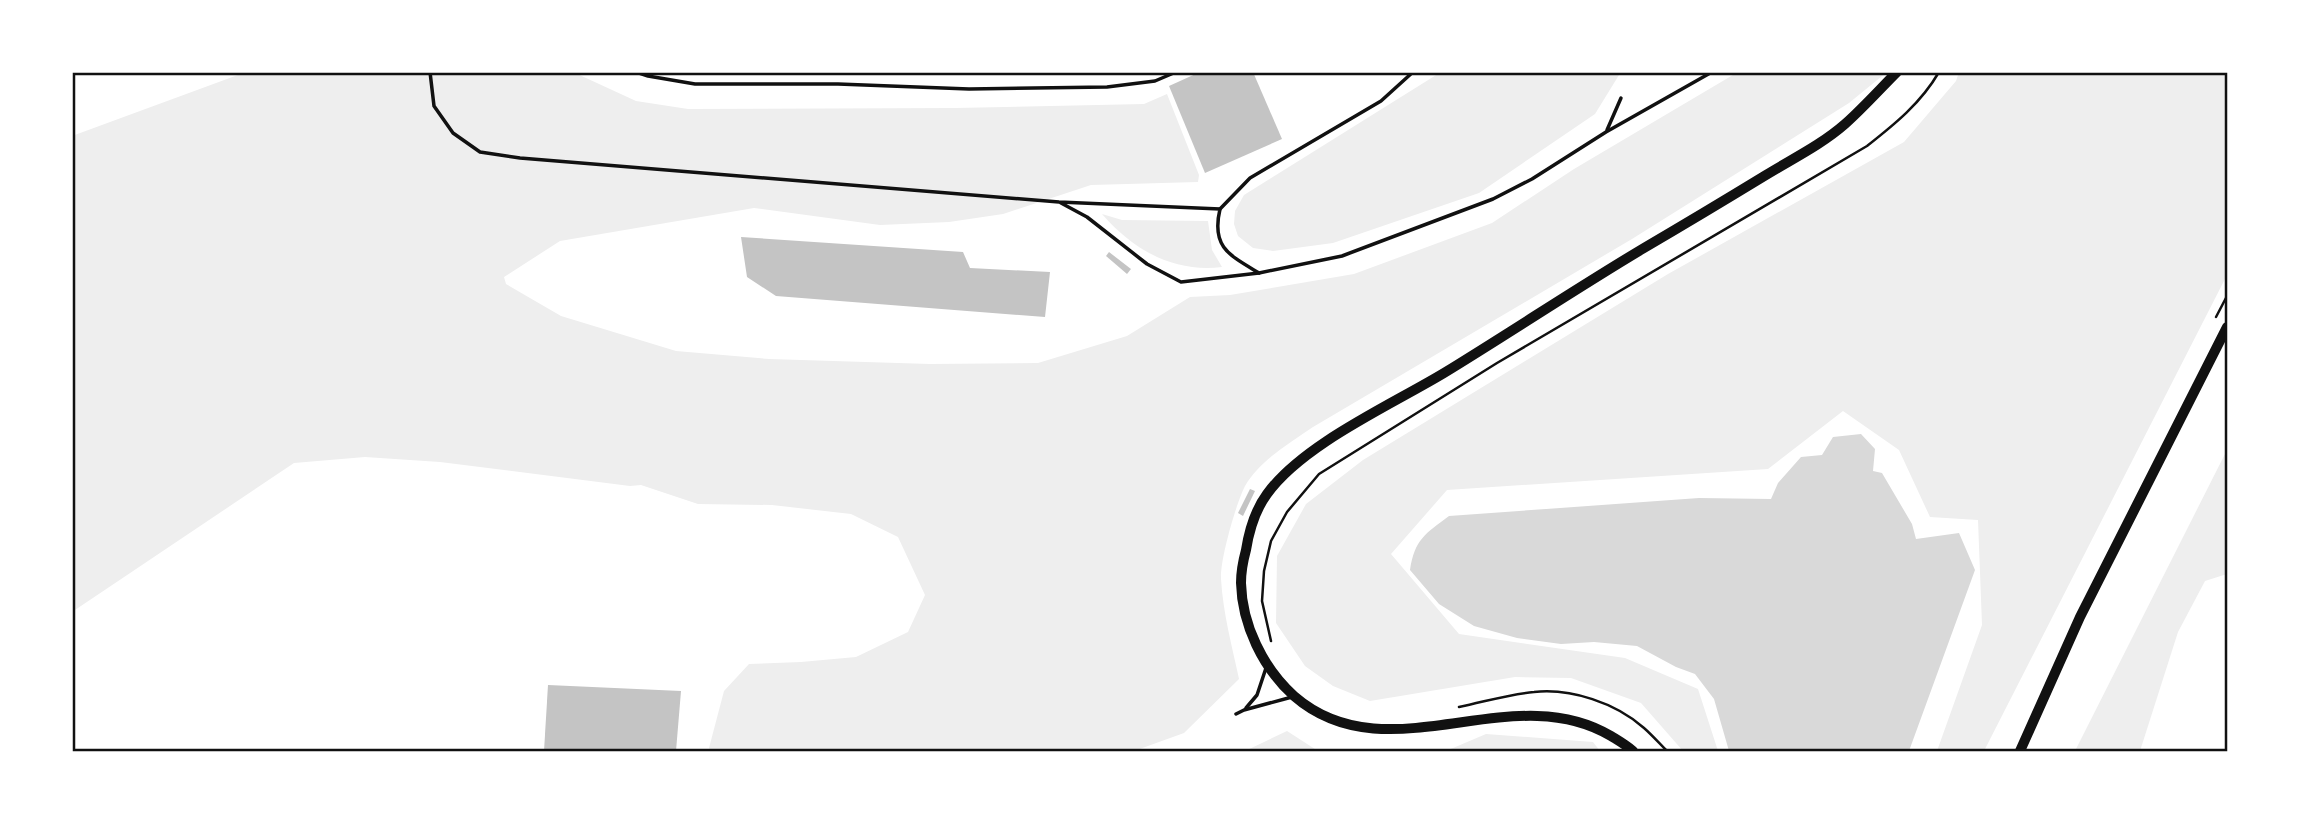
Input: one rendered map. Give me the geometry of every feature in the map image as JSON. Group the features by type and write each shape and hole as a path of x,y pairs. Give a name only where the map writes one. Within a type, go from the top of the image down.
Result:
{"main road":[{"path":"1633,751 1592,725 1558,716 1518,715 1391,731 1346,725 1294,696 1267,664 1245,616 1240,579 1255,517 1267,494 1297,462 1641,250 1806,152 1845,124 1897,72"},
{"path":"2020,751 2080,617 2227,327"}],"lane":[{"path":"430,72 434,106 453,133 481,152 533,159 1059,202 1220,209"},
{"path":"636,72 695,85 838,84 969,89 1107,87 1155,81 1176,72"},
{"path":"1259,273 1227,254 1217,232 1220,209 1250,178 1381,101 1413,72"},
{"path":"1059,202 1087,217 1147,264 1181,282 1259,273 1342,256 1493,199 1532,179 1606,132 1712,72"},
{"path":"1606,132 1621,98"},
{"path":"1236,714 1256,695 1267,664"},
{"path":"1244,709 1294,696"}],"path":[{"path":"1272,643 1262,601 1264,571 1271,541 1287,512 1319,474 1497,363 1867,146 1905,116 1939,72"},
{"path":"1449,710 1533,692 1571,693 1604,704 1624,715 1643,727 1667,751"}],"shaded area":[{"path":"246,72 573,72 636,101 688,109 1144,104 1167,94 1199,175 1198,182 1091,185 1003,214 949,222 880,225 754,208 560,241 504,277 506,284 561,316 676,351 769,359 930,364 1038,363 1127,336 1190,297 1230,295 1354,274 1492,223 1574,169 1738,72 1887,72 1849,103 1632,239 1313,427 1267,460 1251,477 1241,494 1221,570 1228,629 1239,679 1184,733 1134,751 711,751 709,748 724,691 749,664 856,657 908,632 925,595 898,537 851,514 772,505 698,504 641,485 630,486 440,462 365,457 294,463 72,612 72,136"},
{"path":"1441,72 1610,72 1619,75 1595,114 1479,193 1333,243 1273,251 1253,248 1238,236 1234,224 1235,211 1244,195"},
{"path":"1959,72 2227,72 2227,275 1984,751 1937,751 1982,625 1978,520 1930,517 1899,450 1843,411 1768,469 1447,490 1391,554 1459,634 1625,658 1698,689 1718,751 1683,751 1641,703 1571,678 1515,677 1370,701 1333,686 1305,666 1276,623 1277,556 1306,504 1363,460 1668,274 1904,142 1956,81"},
{"path":"1102,214 1122,220 1208,221 1212,250 1222,267 1187,266 1156,256 1127,238"},
{"path":"1861,434 1875,449 1873,471 1882,473 1912,524 1916,539 1959,533 1975,570 1909,751 1729,751 1714,699 1695,674 1637,646 1594,642 1561,644 1517,638 1474,626 1439,604 1410,570 1422,538 1449,516 1699,498 1771,499 1778,483 1801,457 1822,455 1833,437"},
{"path":"2227,450 2227,574 2205,581 2178,632 2140,751 2075,751"},
{"path":"1287,731 1318,751 1245,751"},
{"path":"1486,734 1593,742 1600,751 1446,751"}],"building":[{"path":"1200,72 1253,72 1282,139 1205,173 1169,86"},
{"path":"741,237 963,252 970,268 1050,272 1045,317 776,296 747,277"},
{"path":"1109,252 1131,269 1127,274 1106,256"},
{"path":"1250,489 1255,491 1243,516 1238,513"},
{"path":"548,685 681,691 676,751 544,751"}]}
